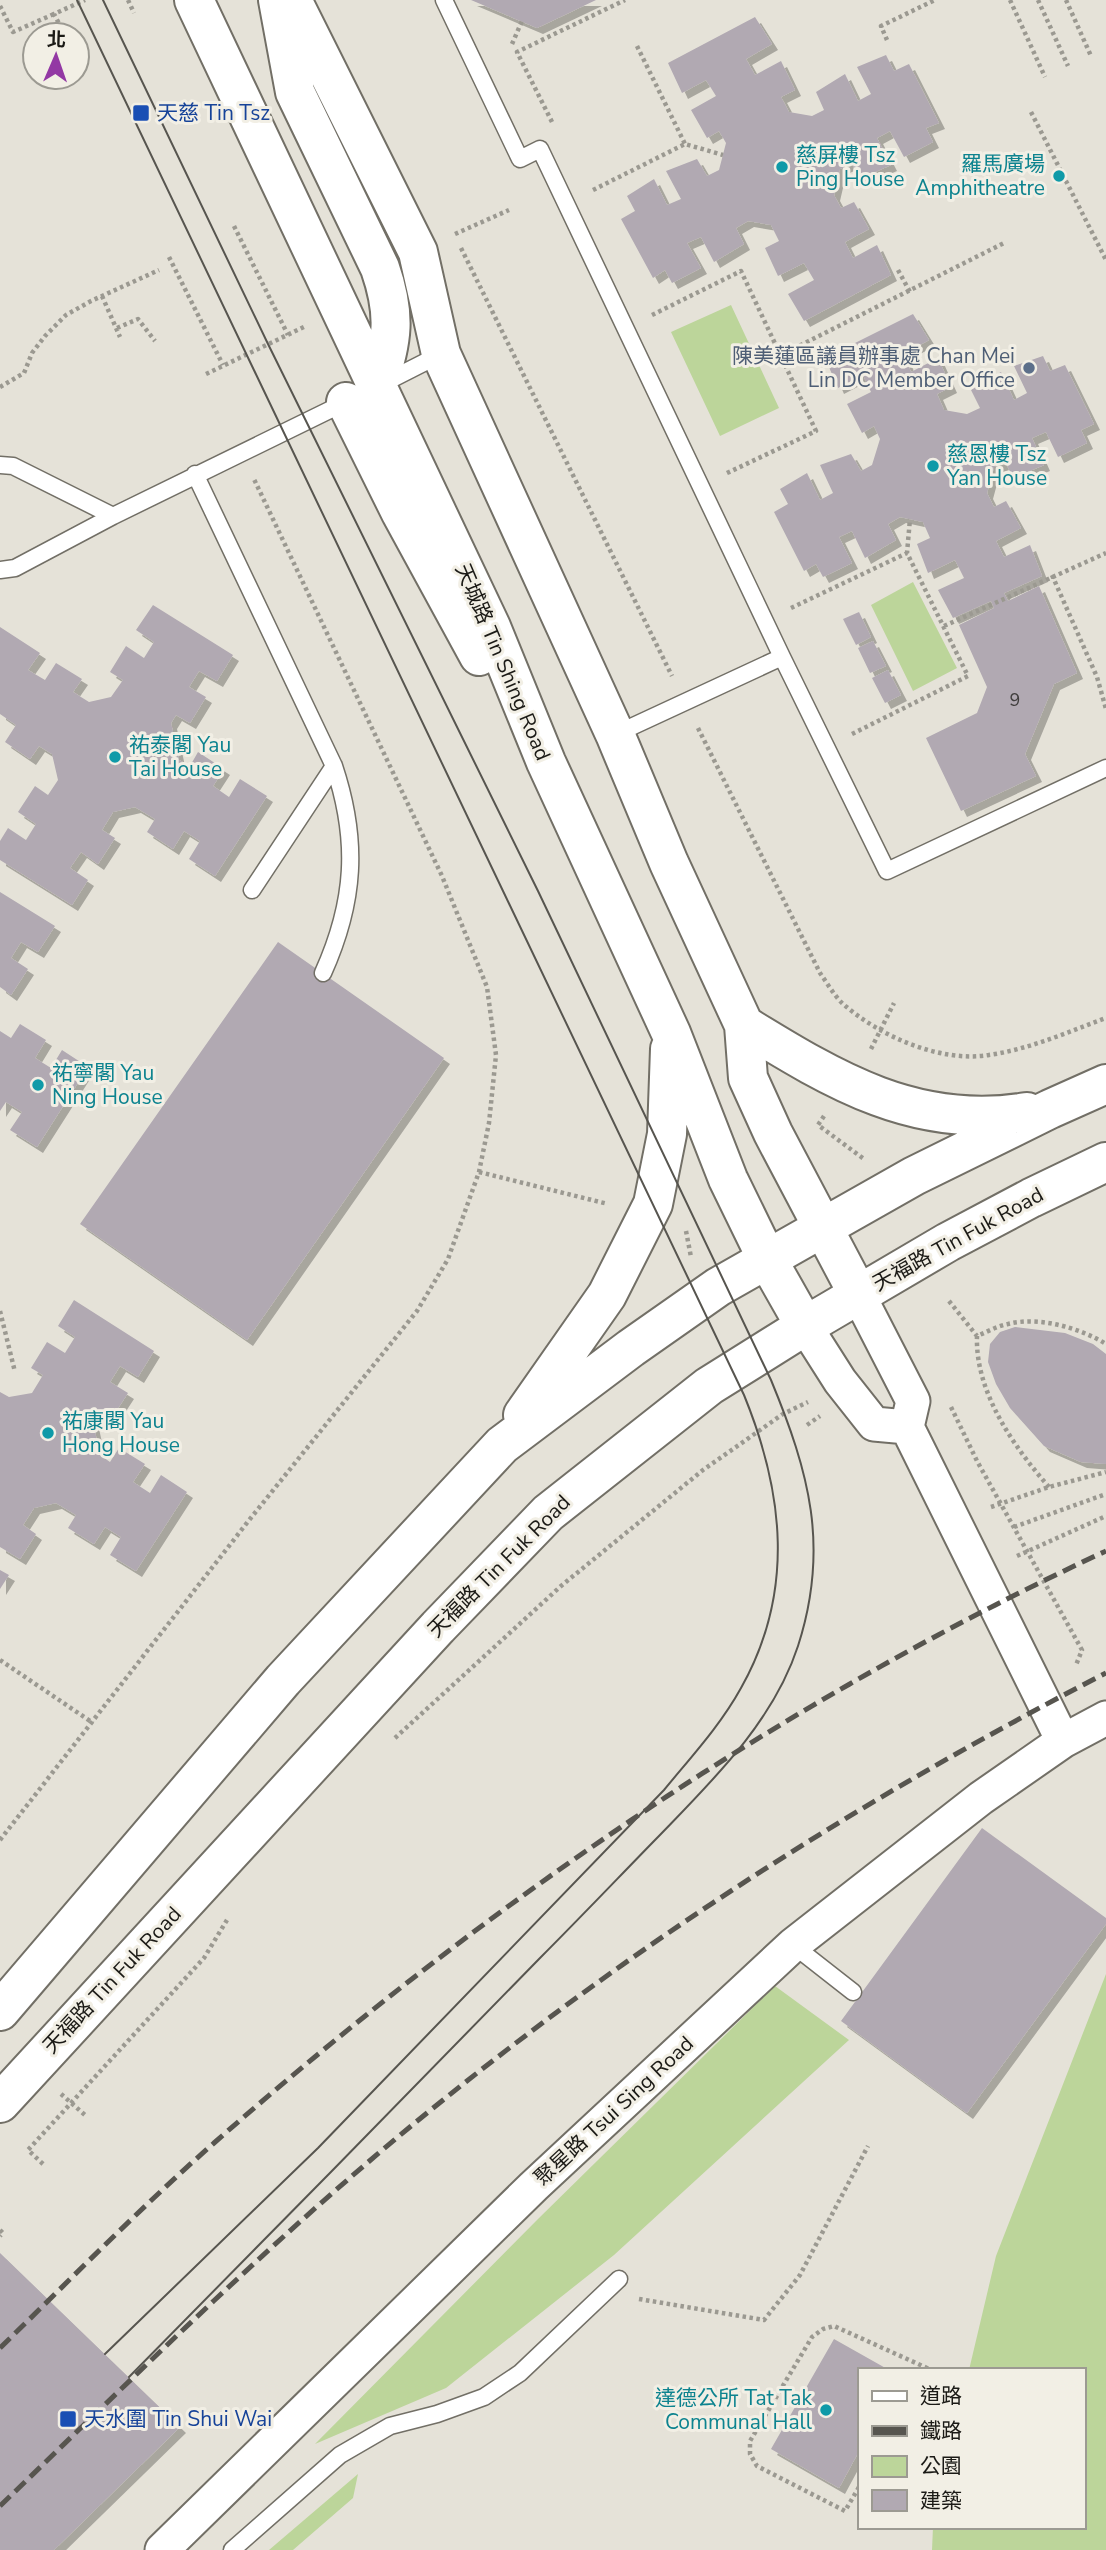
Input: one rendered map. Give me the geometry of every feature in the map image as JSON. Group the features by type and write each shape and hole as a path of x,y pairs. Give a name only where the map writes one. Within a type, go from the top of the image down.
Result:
{"main road":[{"name":"天城路 Tin Shing Road","path":"194,0 362,394 491,627 546,762 671,1033 728,1180 767,1259 806,1326"},
{"path":"277,0 295,92 380,268 388,291 392,323 387,359 362,394"},
{"path":"292,0 418,252 441,354 615,734 669,863 744,1025 748,1078 858,1294"},
{"path":"744,1025 811,1066 890,1102 923,1111 960,1116 1004,1116 1050,1109"},
{"path":"0,2011 283,1680 502,1445 607,1295 653,1204 667,1134 671,1033"},
{"path":"502,1445 702,1297 886,1190 1106,1084"},
{"name":"天福路 Tin Fuk Road","path":"0,2103 337,1740 438,1627 548,1513 709,1386 858,1294 1031,1198 1106,1163"}],"street":[{"path":"858,1294 913,1401 907,1427 1063,1741"},
{"path":"806,1326 840,1381 874,1424 907,1427"},
{"name":"聚星路 Tsui Sing Road","path":"162,2550 534,2186 793,1945 981,1798 1063,1741 1106,1718"}],"lane":[{"path":"444,0 520,159 540,149 567,202 700,486 887,871 1106,768"},
{"path":"0,570 15,569 195,474 441,354"},
{"path":"0,465 13,466 113,516"},
{"path":"195,474 334,766 348,820 351,880 340,933 323,973"},
{"path":"615,734 782,657"},
{"path":"253,890 334,766"},
{"path":"793,1945 853,1993"},
{"path":"232,2550 340,2455 390,2426 437,2414 484,2397 520,2373 619,2279"}],"path":[{"path":"0,6 13,32 85,0"},
{"path":"128,0 134,13"},
{"path":"540,149 559,137 517,52 625,0"},
{"path":"887,40 881,26 935,0"},
{"path":"1010,0 1045,77"},
{"path":"1038,0 1068,66"},
{"path":"1066,0 1091,56"},
{"path":"54,14 58,21"},
{"path":"512,44 522,21"},
{"path":"637,46 685,144"},
{"path":"1031,111 1106,260"},
{"path":"567,202 685,144 723,155"},
{"path":"509,210 454,234 820,973 842,1002 881,1030 912,1046 939,1053 986,1056 1042,1042 1106,1018"},
{"path":"234,226 288,335"},
{"path":"781,355 1006,243"},
{"path":"169,257 223,365"},
{"path":"0,387 23,373 39,345 66,316 159,270"},
{"path":"898,270 909,292"},
{"path":"626,328 741,271 781,355 816,431 700,486"},
{"path":"102,296 120,337"},
{"path":"117,328 138,319 155,341"},
{"path":"206,374 306,326"},
{"path":"0,1840 250,1519 417,1311 448,1259 480,1172 489,1123 496,1055 487,987 442,876 241,451"},
{"path":"826,747 968,676 907,552 911,519"},
{"path":"765,621 907,552"},
{"path":"944,625 1106,553"},
{"path":"1052,575 1097,677 1106,709"},
{"path":"869,1053 894,1003"},
{"path":"828,1111 818,1125 865,1160"},
{"path":"480,1172 612,1205"},
{"path":"684,1225 692,1263"},
{"path":"948,1301 976,1336 976,1356 988,1393 1011,1440 1049,1487"},
{"path":"0,1311 15,1372"},
{"path":"976,1336 1008,1324 1027,1322 1078,1331 1106,1344"},
{"path":"945,1396 1082,1650 1076,1665"},
{"path":"388,1744 561,1586 703,1470 783,1414 809,1402"},
{"path":"807,1425 821,1416"},
{"path":"991,1507 1049,1487 1106,1472"},
{"path":"1014,1527 1106,1494"},
{"path":"1017,1556 1106,1516"},
{"path":"0,1660 93,1723"},
{"path":"43,2164 28,2150 204,1958 232,1912"},
{"path":"58,2091 85,2115"},
{"path":"603,2293 764,2320 800,2276 868,2146"},
{"path":"0,2230 3,2233 0,2236"},
{"path":"858,2489 845,2511 757,2466 750,2454 750,2441 812,2337 822,2329 834,2326 926,2368"}],"green space":[{"path":"731,305 779,408 720,436 671,332"},
{"path":"913,582 957,668 913,691 871,605"},
{"path":"1106,1974 1106,2550 932,2550 933,2529 1085,2529 1085,2368 969,2368 996,2256"},
{"path":"775,1986 849,2040 614,2255 446,2388 315,2444 538,2219"},
{"path":"358,2474 353,2498 293,2550 269,2550"}],"building":[{"path":"471,0 596,0 537,28"},
{"name":"慈屏樓 Tsz Ping House","path":"755,17 772,44 746,59 755,75 781,61 795,90 781,97 789,112 812,116 824,110 816,92 845,74 858,101 871,94 857,67 886,55 894,71 909,64 939,123 926,128 933,142 904,157 890,131 877,138 891,165 859,179 852,163 840,169 834,195 841,208 854,202 869,229 845,242 853,258 877,245 891,275 804,321 788,294 814,280 804,263 778,276 765,248 779,241 771,225 748,221 736,228 744,244 714,262 701,237 687,243 701,268 672,283 665,270 653,278 621,219 635,211 627,196 654,179 667,205 681,199 666,171 697,159 707,176 719,170 726,143 719,131 707,138 691,110 716,96 706,80 682,93 668,63"},
{"name":"慈恩樓 Tsz Yan House","path":"913,314 929,340 903,354 911,372 938,358 951,387 937,394 944,410 967,414 980,408 971,390 1001,372 1014,400 1027,393 1014,366 1043,356 1050,371 1065,365 1094,424 1081,430 1087,443 1058,457 1046,432 1032,438 1044,465 1013,478 1006,463 994,467 987,493 994,507 1006,501 1021,528 996,541 1004,557 1030,545 1042,576 1004,593 1008,601 1039,586 1077,673 1054,684 1025,754 1036,776 961,811 926,738 977,713 987,687 959,625 994,608 991,601 953,618 938,590 964,578 955,560 928,573 917,544 930,538 923,522 900,517 888,524 896,540 865,558 852,531 839,537 852,563 823,577 816,564 804,571 774,512 788,504 780,489 807,473 820,500 833,493 820,465 851,454 861,471 872,465 880,439 874,426 862,433 847,404 871,392 863,375 838,388 825,358"},
{"name":"祐泰閣 Yau Tai House","path":"153,605 233,655 217,681 199,671 189,687 206,697 190,723 176,715 171,723 179,760 190,766 198,752 224,769 213,786 229,797 240,779 267,796 215,876 189,859 200,841 184,831 173,849 147,832 155,819 135,807 113,812 102,830 115,838 98,864 81,852 70,868 88,880 72,905 0,860 0,841 8,828 26,840 36,824 18,812 35,786 48,795 58,780 52,754 39,746 30,759 5,742 16,725 0,714 0,627 40,653 28,670 45,680 56,663 82,679 73,692 89,702 111,697 123,680 110,672 126,646 144,658 154,642 136,630"},
{"path":"859,612 871,637 856,645 843,619"},
{"path":"873,641 886,666 870,673 858,648"},
{"path":"888,670 901,695 885,703 872,678"},
{"path":"0,892 55,926 38,952 21,942 11,958 28,969 11,995 0,987"},
{"path":"278,942 444,1058 247,1340 80,1224"},
{"name":"祐寧閣 Yau Ning House","path":"20,1024 46,1040 35,1058 51,1068 62,1050 88,1067 37,1147 10,1130 22,1112 6,1102 0,1111 0,1031 11,1038"},
{"name":"祐康閣 Yau Hong House","path":"74,1300 154,1351 138,1377 120,1366 110,1382 128,1393 111,1419 97,1410 92,1418 100,1455 110,1462 119,1448 145,1464 133,1482 150,1493 161,1475 187,1492 136,1571 110,1555 121,1537 105,1527 94,1544 68,1528 76,1515 56,1503 34,1508 23,1525 36,1534 20,1559 0,1547 0,1392 9,1397 32,1393 43,1375 31,1368 47,1342 65,1353 75,1337 58,1326"},
{"path":"1015,1327 1065,1333 1093,1344 1106,1354 1106,1464 1081,1462 1044,1446 1010,1408 996,1384 988,1362 990,1344 1000,1332"},
{"path":"0,1570 9,1575 0,1589"},
{"path":"982,1828 1106,1918 1106,1924 967,2113 841,2021"},
{"name":"天水圍 Tin Shui Wai","path":"0,2253 180,2427 54,2550 0,2550"},
{"name":"達德公所 Tat Tak Communal Hall","path":"834,2339 885,2368 858,2368 858,2453 839,2488 771,2449"}],"tram line":[{"path":"77,0 744,1395 768,1469 778,1542 770,1616 758,1652 733,1702 695,1753 664,1790 318,2148 105,2354"},
{"path":"103,0 268,344 538,891 771,1380 805,1478 814,1543 808,1610 798,1646 773,1701 738,1750 698,1796 584,1914 129,2377"}],"railway":[{"path":"0,2348 132,2218 214,2143 316,2056 421,1972 528,1892 639,1815 752,1742 867,1674 985,1610 1106,1551"},
{"path":"0,2506 209,2305 317,2207 371,2159 507,2050 671,1931 755,1875 928,1770 1106,1673"}],"place":[{"name":"天慈 Tin Tsz","path":"141,113"},
{"name":"慈屏樓 Tsz Ping House","path":"782,167"},
{"name":"羅馬廣場 Amphitheatre","path":"1059,176"},
{"name":"陳美蓮區議員辦事處 Chan Mei Lin DC Member Office","path":"1029,368"},
{"name":"慈恩樓 Tsz Yan House","path":"933,466"},
{"name":"祐泰閣 Yau Tai House","path":"115,757"},
{"name":"祐寧閣 Yau Ning House","path":"38,1085"},
{"name":"祐康閣 Yau Hong House","path":"48,1433"},
{"name":"達德公所 Tat Tak Communal Hall","path":"826,2410"},
{"name":"天水圍 Tin Shui Wai","path":"68,2419"}]}
